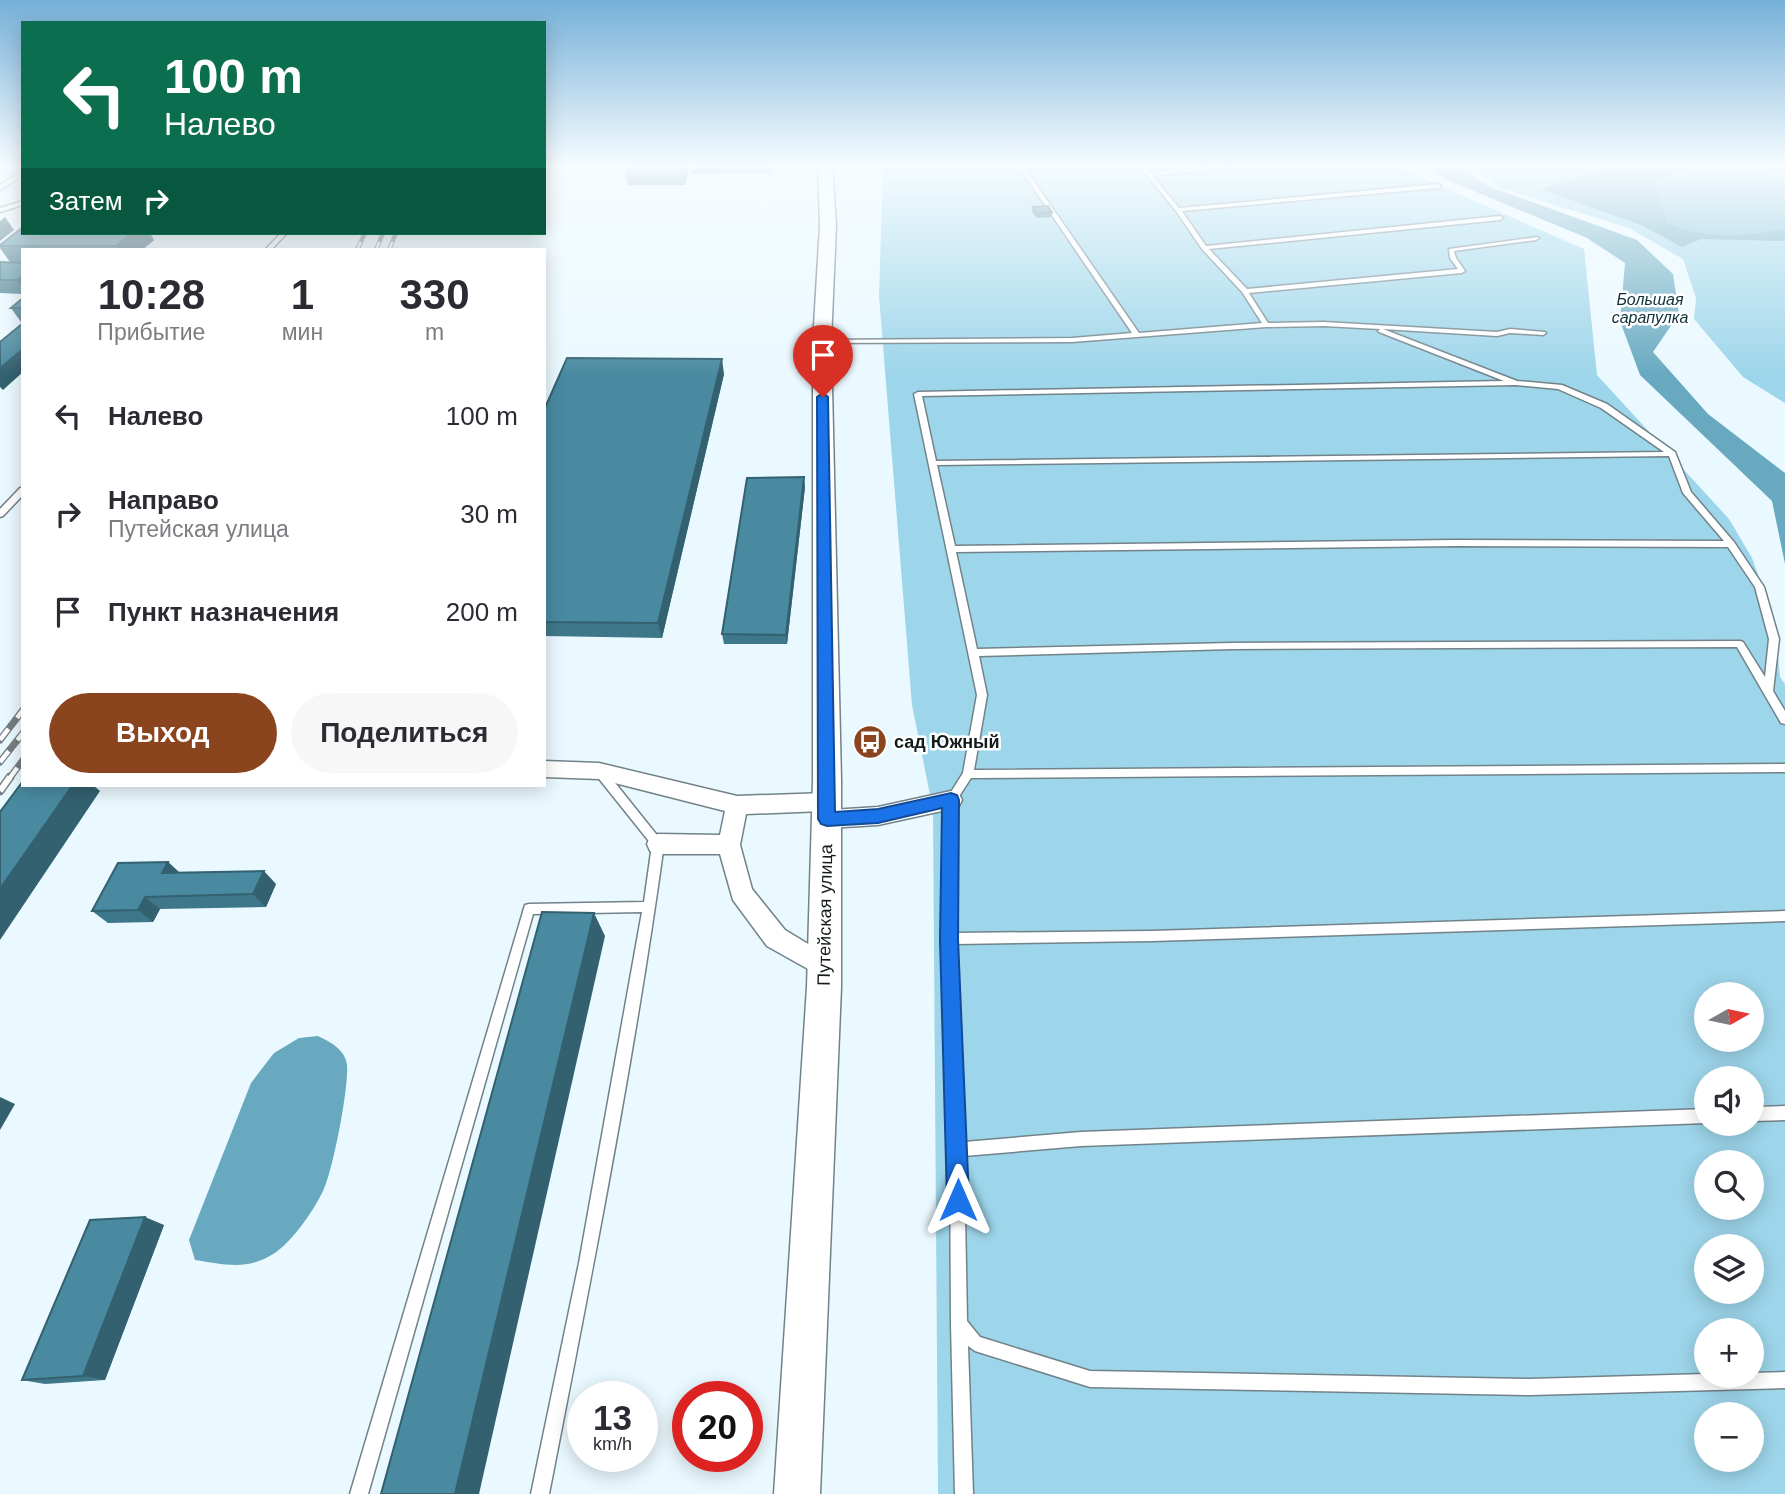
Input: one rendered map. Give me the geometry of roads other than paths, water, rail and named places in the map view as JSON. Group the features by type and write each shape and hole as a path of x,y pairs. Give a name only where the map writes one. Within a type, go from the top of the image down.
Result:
{"main road":[{"name":"Путейская улица","path":"797,1494 824,967 827,810 822,342 827,237"}],"street":[{"path":"546,769 599,771 737,805 878,816 951,800"},
{"path":"737,805 729,845 741,893 776,938 824,967"},
{"path":"658,844 729,845"}],"lane":[{"path":"1069,237 1137,335"},
{"path":"1196,237 1245,290 1266,325"},
{"path":"1204,248 1315,237"},
{"path":"1245,290 1462,271 1451,250 1536,238"},
{"path":"822,342 1072,340 1266,325 1497,334 1510,331 1543,333"},
{"path":"1368,327 1516,383"},
{"path":"964,1494 957,1150 949,939 951,800 968,774 982,695 918,394 1516,383 1559,387 1604,406 1672,454 1687,494 1731,544 1759,587 1774,639 1768,691"},
{"path":"933,463 1672,454"},
{"path":"0,514 21,492"},
{"path":"951,549 1456,543 1731,544"},
{"path":"972,653 1245,646 1740,644 1785,720"},
{"path":"968,774 1785,768"},
{"path":"540,1494 587,1263 658,844 599,771"},
{"path":"359,1494 529,909 649,907"},
{"path":"949,939 1152,936 1785,916"},
{"path":"1764,1114 1785,1113"},
{"path":"957,1150 1081,1139 1694,1116"},
{"path":"959,1324 975,1343 1090,1379 1530,1387 1785,1380"}],"water":[{"name":"Большая сарапулка","path":"1584,237 1628,237 1637,240 1673,274 1679,314 1653,352 1708,414 1785,473 1785,564 1772,501 1640,375 1620,321 1625,263"},
{"path":"1663,237 1785,237 1785,241 1701,239 1682,247"},
{"path":"318,1036 340,1050 347,1065 346,1091 336,1148 319,1199 292,1237 268,1257 241,1265 195,1260 189,1240 251,1083 274,1053 299,1038"}],"railway":[{"path":"358,248 363,237"},
{"path":"377,248 381,237"},
{"path":"390,248 394,237"},
{"path":"0,740 21,713"},
{"path":"0,762 21,736"},
{"path":"9,779 21,763"},
{"path":"0,791 10,777"}],"place":[{"name":"сад Южный","path":"870,742"}]}
